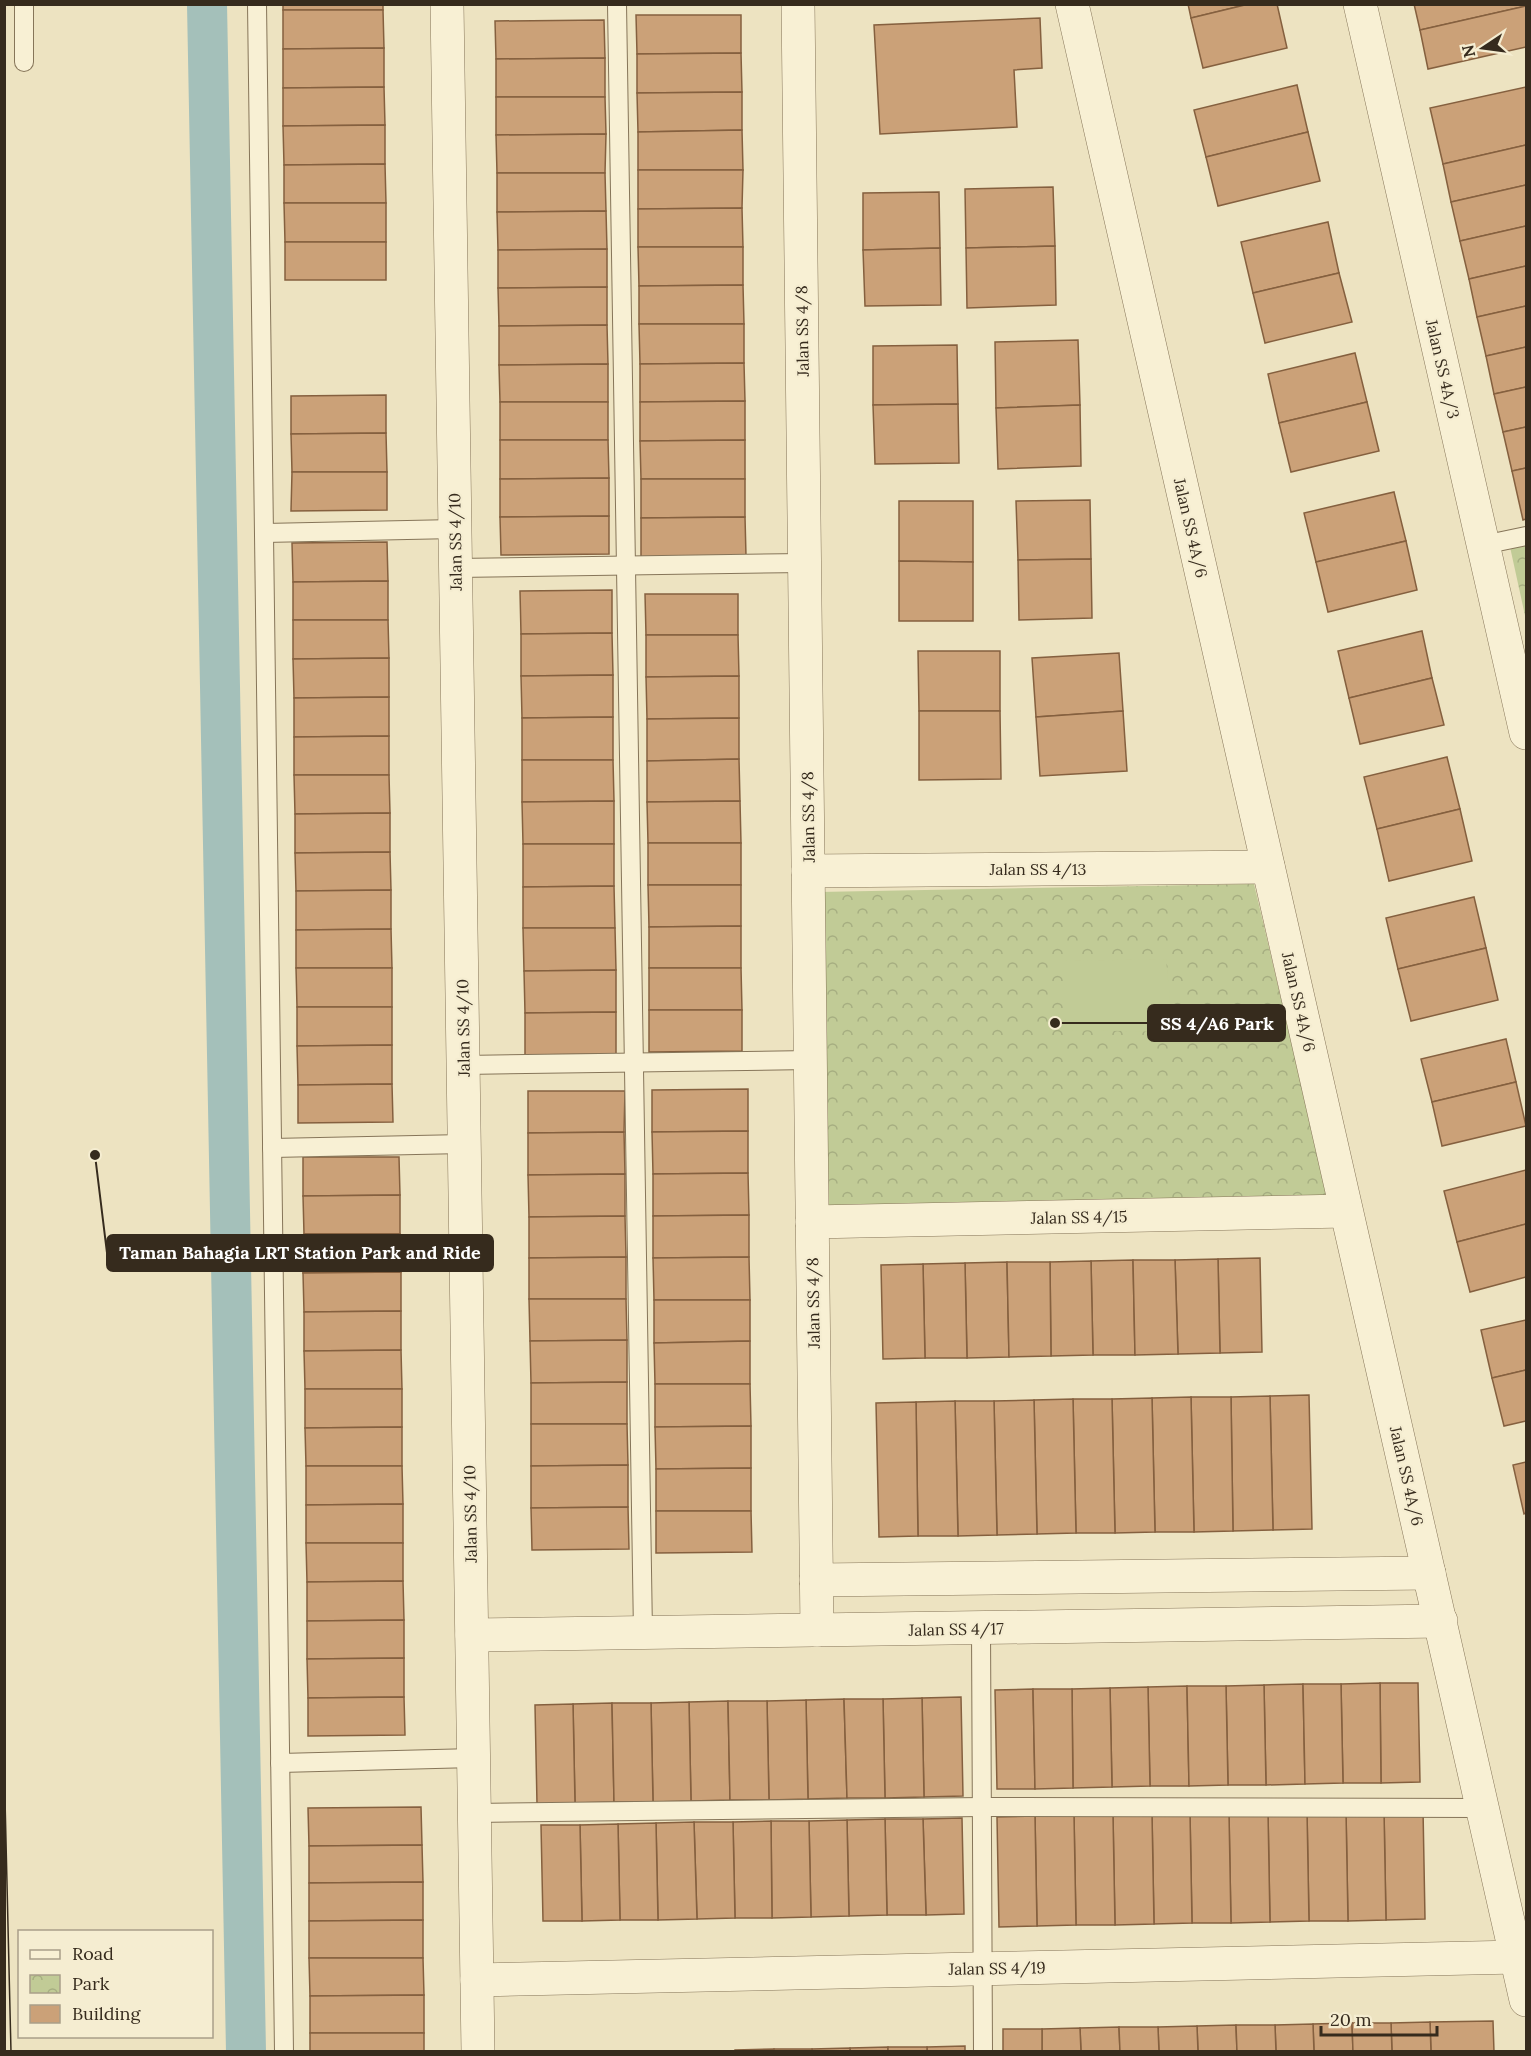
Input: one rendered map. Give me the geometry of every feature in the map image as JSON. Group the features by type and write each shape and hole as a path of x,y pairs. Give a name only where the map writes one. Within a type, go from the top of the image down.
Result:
{"street":[{"name":"Jalan SS 4/10","path":"447,4 478,2052"},
{"name":"Jalan SS 4/8","path":"798,4 817,1630"},
{"name":"Jalan SS 4A/6","path":"1072,4 1527,2000"},
{"name":"Jalan SS 4A/3","path":"1360,4 1527,733"},
{"name":"Jalan SS 4/13","path":"808,870 1268,867"},
{"name":"Jalan SS 4/15","path":"812,1222 1346,1211"},
{"path":"816,1580 1430,1573"},
{"name":"Jalan SS 4/17","path":"472,1635 1440,1621"},
{"name":"Jalan SS 4/19","path":"477,1980 1517,1957"}],"lane":[{"path":"24,4 24,62"},
{"path":"257,4 284,2052"},
{"path":"617,4 643,1633"},
{"path":"264,533 455,529"},
{"path":"1483,545 1527,536"},
{"path":"456,568 805,563"},
{"path":"464,1065 810,1060"},
{"path":"272,1148 464,1144"},
{"path":"981,1628 983,2052"},
{"path":"280,1763 474,1758"},
{"path":"474,1813 982,1807 1483,1808"}],"green space":[{"path":"1526,543 1526,620 1510,547"},
{"path":"1254,884 1328,1197 829,1212 818,892"},
{"path":"1166,959 1173,1032 1070,1030 1064,1015 1064,961"}],"building":[{"path":"283,4 383,4 383,10 283,10"},
{"path":"1188,4 1249,4 1191,18"},
{"path":"1249,4 1277,4 1287,48 1203,68 1191,18"},
{"path":"1414,4 1526,4 1526,6 1420,30"},
{"path":"1526,6 1526,47 1428,69 1420,30"},
{"path":"283,10 383,10 384,48 283,49"},
{"path":"636,15 741,15 741,53 637,54"},
{"path":"1040,18 1042,68 1014,70 1017,127 880,134 874,25"},
{"path":"604,20 605,58 496,59 495,21"},
{"path":"384,48 384,87 283,88 283,49"},
{"path":"741,53 742,92 637,93 637,54"},
{"path":"605,58 605,97 496,97 496,59"},
{"path":"1297,85 1308,132 1206,157 1194,110"},
{"path":"384,87 385,125 283,126 283,88"},
{"path":"1526,87 1526,145 1443,164 1430,108"},
{"path":"742,92 742,130 638,132 637,93"},
{"path":"496,97 605,97 606,134 496,135"},
{"path":"385,125 385,164 284,165 283,126"},
{"path":"742,130 743,170 638,170 638,132"},
{"path":"1308,132 1320,181 1218,206 1206,157"},
{"path":"606,134 605,173 497,173 496,135"},
{"path":"1526,145 1526,185 1451,202 1443,164"},
{"path":"385,164 386,203 284,203 284,165"},
{"path":"638,170 743,170 742,208 638,209"},
{"path":"497,173 605,173 606,211 497,212"},
{"path":"1526,185 1526,226 1460,241 1451,202"},
{"path":"1053,187 1055,246 966,248 965,189"},
{"path":"939,192 940,248 863,250 863,193"},
{"path":"284,203 386,203 386,242 285,242"},
{"path":"742,208 743,247 638,247 638,209"},
{"path":"606,211 607,249 498,250 497,212"},
{"path":"1328,222 1339,273 1253,293 1241,242"},
{"path":"1526,226 1526,266 1469,279 1460,241"},
{"path":"285,242 386,242 386,280 285,280"},
{"path":"1055,246 1056,305 967,308 966,248"},
{"path":"638,247 743,247 743,285 639,286"},
{"path":"940,248 941,305 865,306 863,250"},
{"path":"607,249 607,287 498,288 498,250"},
{"path":"1526,266 1526,306 1477,317 1469,279"},
{"path":"1339,273 1352,322 1265,343 1253,293"},
{"path":"743,285 744,324 639,324 639,286"},
{"path":"607,287 607,325 499,326 498,288"},
{"path":"1526,306 1526,347 1486,356 1477,317"},
{"path":"639,324 744,324 744,363 640,364"},
{"path":"607,325 608,364 499,365 499,326"},
{"path":"1078,340 1080,405 996,408 995,342"},
{"path":"957,345 958,404 873,405 873,346"},
{"path":"1526,347 1526,387 1494,394 1486,356"},
{"path":"1355,353 1367,402 1279,423 1268,374"},
{"path":"744,363 745,401 640,402 640,364"},
{"path":"608,364 608,402 500,402 499,365"},
{"path":"1526,387 1526,427 1503,432 1494,394"},
{"path":"386,395 386,433 291,434 291,396"},
{"path":"745,401 745,440 640,441 640,402"},
{"path":"500,402 608,402 608,440 500,440"},
{"path":"1367,402 1379,451 1291,472 1279,423"},
{"path":"958,404 959,463 875,464 873,405"},
{"path":"1080,405 1081,466 998,469 996,408"},
{"path":"1526,427 1526,468 1512,471 1503,432"},
{"path":"386,433 387,472 292,472 291,434"},
{"path":"500,440 608,440 609,478 500,479"},
{"path":"745,440 745,479 641,479 640,441"},
{"path":"1526,468 1526,519 1523,520 1512,471"},
{"path":"292,472 387,472 387,510 291,511"},
{"path":"609,478 609,516 500,517 500,479"},
{"path":"641,479 745,479 745,517 641,518"},
{"path":"1394,492 1406,541 1316,562 1304,513"},
{"path":"1090,500 1091,559 1018,560 1016,501"},
{"path":"899,501 973,501 973,562 899,561"},
{"path":"609,516 609,554 501,555 500,517"},
{"path":"745,517 746,556 641,557 641,518"},
{"path":"1406,541 1417,590 1328,612 1316,562"},
{"path":"387,542 388,581 293,582 292,543"},
{"path":"1091,559 1092,618 1019,620 1018,560"},
{"path":"899,561 973,562 973,621 899,621"},
{"path":"388,581 388,620 293,620 293,582"},
{"path":"612,590 612,633 521,634 520,591"},
{"path":"645,594 738,594 738,635 646,635"},
{"path":"293,620 388,620 389,658 293,659"},
{"path":"1422,631 1432,678 1349,698 1338,651"},
{"path":"612,633 613,675 521,676 521,634"},
{"path":"646,635 738,635 739,676 646,677"},
{"path":"918,651 1000,651 1000,711 919,711"},
{"path":"1119,653 1123,711 1036,717 1032,658"},
{"path":"389,658 389,697 294,698 293,659"},
{"path":"613,675 613,717 522,718 521,676"},
{"path":"739,676 739,718 647,719 646,677"},
{"path":"1432,678 1444,725 1360,744 1349,698"},
{"path":"389,697 389,736 294,737 294,698"},
{"path":"919,711 1000,711 1001,779 919,780"},
{"path":"1123,711 1127,771 1040,776 1036,717"},
{"path":"613,717 613,760 522,760 522,718"},
{"path":"739,718 739,759 647,761 647,719"},
{"path":"389,736 389,775 294,775 294,737"},
{"path":"1447,757 1460,809 1377,829 1364,777"},
{"path":"739,759 740,801 647,802 647,761"},
{"path":"522,760 613,760 614,801 522,802"},
{"path":"294,775 389,775 390,813 295,814"},
{"path":"614,801 614,844 523,844 522,802"},
{"path":"740,801 741,843 648,843 647,802"},
{"path":"1460,809 1472,861 1389,881 1377,829"},
{"path":"390,813 390,852 295,853 295,814"},
{"path":"648,843 741,843 741,885 648,885"},
{"path":"523,844 614,844 614,886 523,887"},
{"path":"390,852 391,890 296,891 295,853"},
{"path":"648,885 741,885 741,926 649,927"},
{"path":"614,886 615,928 523,928 523,887"},
{"path":"391,890 391,929 296,930 296,891"},
{"path":"1474,897 1486,948 1398,969 1386,918"},
{"path":"741,926 741,968 649,968 649,927"},
{"path":"523,928 615,928 616,970 524,971"},
{"path":"391,929 392,968 296,968 296,930"},
{"path":"1486,948 1498,1000 1411,1021 1398,969"},
{"path":"296,968 392,968 392,1007 297,1007"},
{"path":"649,968 741,968 742,1010 649,1010"},
{"path":"616,970 616,1012 525,1013 524,971"},
{"path":"297,1007 392,1007 392,1045 297,1046"},
{"path":"649,1010 742,1010 742,1051 649,1052"},
{"path":"616,1012 616,1054 525,1055 525,1013"},
{"path":"1506,1039 1516,1082 1432,1102 1421,1059"},
{"path":"392,1045 392,1084 298,1085 297,1046"},
{"path":"1516,1082 1526,1126 1442,1146 1432,1102"},
{"path":"392,1084 393,1122 298,1123 298,1085"},
{"path":"748,1089 748,1131 652,1132 652,1090"},
{"path":"528,1091 625,1091 624,1132 528,1133"},
{"path":"748,1131 748,1173 653,1174 652,1132"},
{"path":"624,1132 625,1174 528,1175 528,1133"},
{"path":"303,1157 399,1157 400,1195 303,1196"},
{"path":"1526,1170 1526,1224 1457,1242 1444,1191"},
{"path":"748,1173 749,1215 653,1216 653,1174"},
{"path":"625,1174 625,1216 529,1217 528,1175"},
{"path":"400,1195 400,1234 304,1234 303,1196"},
{"path":"749,1215 749,1257 653,1258 653,1216"},
{"path":"625,1216 626,1257 529,1258 529,1217"},
{"path":"1526,1224 1526,1277 1470,1292 1457,1242"},
{"path":"304,1234 400,1234 401,1272 303,1273"},
{"path":"626,1257 626,1299 529,1299 529,1258"},
{"path":"749,1257 750,1300 654,1300 653,1258"},
{"path":"1260,1258 1262,1352 1220,1353 1218,1259"},
{"path":"1218,1259 1220,1353 1178,1354 1175,1260"},
{"path":"1133,1260 1135,1355 1093,1355 1091,1261"},
{"path":"1133,1260 1175,1260 1178,1354 1135,1355"},
{"path":"1091,1261 1093,1355 1051,1356 1050,1262"},
{"path":"1007,1262 1009,1357 967,1358 965,1263"},
{"path":"1007,1262 1050,1262 1051,1356 1009,1357"},
{"path":"965,1263 967,1358 925,1358 923,1264"},
{"path":"923,1264 925,1358 883,1359 881,1265"},
{"path":"401,1272 401,1311 304,1312 303,1273"},
{"path":"529,1299 626,1299 627,1340 530,1341"},
{"path":"654,1300 750,1300 750,1341 654,1343"},
{"path":"401,1311 401,1350 304,1351 304,1312"},
{"path":"1526,1320 1526,1370 1492,1378 1481,1330"},
{"path":"627,1340 627,1382 531,1383 530,1341"},
{"path":"750,1341 750,1384 655,1384 654,1343"},
{"path":"401,1350 402,1389 305,1389 304,1351"},
{"path":"1526,1370 1526,1421 1504,1426 1492,1378"},
{"path":"627,1382 627,1424 531,1424 531,1383"},
{"path":"655,1384 750,1384 751,1426 655,1427"},
{"path":"305,1389 402,1389 402,1427 305,1428"},
{"path":"1309,1395 1312,1529 1273,1530 1270,1396"},
{"path":"1270,1396 1273,1530 1233,1531 1231,1397"},
{"path":"1191,1397 1231,1397 1233,1531 1194,1532"},
{"path":"1191,1397 1194,1532 1155,1532 1152,1398"},
{"path":"1152,1398 1155,1532 1115,1533 1112,1399"},
{"path":"1073,1399 1112,1399 1115,1533 1076,1533"},
{"path":"1073,1399 1076,1533 1037,1534 1034,1400"},
{"path":"1034,1400 1037,1534 997,1535 994,1401"},
{"path":"955,1401 994,1401 997,1535 958,1536"},
{"path":"955,1401 958,1536 918,1536 916,1402"},
{"path":"916,1402 918,1536 879,1537 876,1403"},
{"path":"531,1424 627,1424 628,1465 531,1466"},
{"path":"751,1426 751,1468 656,1469 655,1427"},
{"path":"402,1427 402,1466 306,1466 305,1428"},
{"path":"1526,1462 1526,1513 1524,1514 1513,1465"},
{"path":"628,1465 628,1507 531,1508 531,1466"},
{"path":"306,1466 402,1466 403,1504 306,1505"},
{"path":"751,1468 751,1511 656,1511 656,1469"},
{"path":"403,1504 403,1543 306,1543 306,1505"},
{"path":"628,1507 629,1549 532,1550 531,1508"},
{"path":"656,1511 751,1511 752,1552 656,1553"},
{"path":"306,1543 403,1543 403,1581 307,1582"},
{"path":"403,1581 404,1620 307,1621 307,1582"},
{"path":"404,1620 404,1658 307,1659 307,1621"},
{"path":"404,1658 404,1697 308,1698 307,1659"},
{"path":"1380,1683 1418,1683 1420,1782 1381,1783"},
{"path":"1380,1683 1381,1783 1343,1783 1341,1684"},
{"path":"1303,1684 1305,1784 1266,1785 1264,1685"},
{"path":"1303,1684 1341,1684 1343,1783 1305,1784"},
{"path":"1264,1685 1266,1785 1228,1785 1226,1686"},
{"path":"1187,1686 1189,1786 1150,1786 1148,1687"},
{"path":"1187,1686 1226,1686 1228,1785 1189,1786"},
{"path":"1148,1687 1150,1786 1112,1787 1110,1688"},
{"path":"1110,1688 1112,1787 1073,1788 1072,1689"},
{"path":"1033,1689 1035,1789 997,1789 995,1690"},
{"path":"1033,1689 1072,1689 1073,1788 1035,1789"},
{"path":"404,1697 405,1735 308,1736 308,1698"},
{"path":"961,1697 963,1796 924,1797 922,1698"},
{"path":"922,1698 924,1797 885,1798 883,1699"},
{"path":"844,1699 847,1798 808,1799 806,1700"},
{"path":"844,1699 883,1699 885,1798 847,1798"},
{"path":"806,1700 808,1799 769,1800 767,1701"},
{"path":"728,1701 730,1800 691,1801 689,1702"},
{"path":"728,1701 767,1701 769,1800 730,1800"},
{"path":"689,1702 691,1801 653,1802 651,1703"},
{"path":"612,1703 614,1802 575,1803 573,1704"},
{"path":"612,1703 651,1703 653,1802 614,1802"},
{"path":"573,1704 575,1803 537,1804 535,1705"},
{"path":"421,1807 422,1845 309,1846 308,1808"},
{"path":"1423,1809 1425,1919 1386,1920 1384,1810"},
{"path":"1384,1810 1386,1920 1348,1921 1346,1811"},
{"path":"1307,1811 1346,1811 1348,1921 1309,1921"},
{"path":"1307,1811 1309,1921 1270,1922 1268,1812"},
{"path":"1268,1812 1270,1922 1231,1923 1229,1813"},
{"path":"1190,1813 1229,1813 1231,1923 1192,1923"},
{"path":"1190,1813 1192,1923 1154,1924 1152,1814"},
{"path":"1152,1814 1154,1924 1115,1925 1113,1815"},
{"path":"1074,1815 1113,1815 1115,1925 1076,1925"},
{"path":"1074,1815 1076,1925 1037,1926 1035,1816"},
{"path":"1035,1816 1037,1926 999,1927 997,1817"},
{"path":"962,1818 964,1914 926,1915 923,1819"},
{"path":"885,1819 923,1819 926,1915 887,1915"},
{"path":"885,1819 887,1915 849,1916 847,1820"},
{"path":"847,1820 849,1916 811,1917 809,1821"},
{"path":"771,1821 809,1821 811,1917 772,1918"},
{"path":"771,1821 772,1918 735,1918 733,1822"},
{"path":"694,1822 733,1822 735,1918 697,1919"},
{"path":"694,1822 697,1919 658,1920 656,1823"},
{"path":"656,1823 658,1920 620,1920 618,1824"},
{"path":"618,1824 620,1920 582,1921 580,1825"},
{"path":"541,1825 580,1825 582,1921 543,1921"},
{"path":"422,1845 423,1882 309,1883 309,1846"},
{"path":"423,1882 423,1920 309,1921 309,1883"},
{"path":"423,1920 423,1958 309,1958 309,1921"},
{"path":"309,1958 423,1958 424,1995 310,1996"},
{"path":"424,1995 424,2033 310,2033 310,1996"},
{"path":"1493,2021 1494,2052 1431,2052 1430,2022"},
{"path":"1430,2022 1431,2052 1392,2052 1391,2023"},
{"path":"1352,2023 1353,2052 1314,2052 1313,2024"},
{"path":"1352,2023 1391,2023 1392,2052 1353,2052"},
{"path":"1313,2024 1314,2052 1276,2052 1275,2025"},
{"path":"1236,2025 1237,2052 1198,2052 1197,2026"},
{"path":"1236,2025 1275,2025 1276,2052 1237,2052"},
{"path":"1197,2026 1198,2052 1159,2052 1158,2027"},
{"path":"1119,2027 1120,2052 1081,2052 1080,2028"},
{"path":"1119,2027 1158,2027 1159,2052 1120,2052"},
{"path":"1080,2028 1081,2052 1042,2052 1042,2029"},
{"path":"1003,2029 1042,2029 1042,2052 1003,2052"},
{"path":"310,2033 424,2033 424,2052 310,2052"},
{"path":"965,2046 965,2052 927,2052 927,2047"},
{"path":"888,2047 888,2052 850,2052 850,2048"},
{"path":"888,2047 927,2047 927,2052 888,2052"},
{"path":"850,2048 850,2052 812,2052 812,2049"},
{"path":"774,2049 774,2052 735,2052 735,2050"},
{"path":"774,2049 812,2049 812,2052 774,2052"}],"waterway":[{"path":"207,4 246,2052"}],"tram line":[{"path":"4,1757 11,2052"}],"place":[{"name":"SS 4/A6 Park","path":"1055,1023"},
{"name":"Taman Bahagia LRT Station Park and Ride","path":"95,1155"}]}
